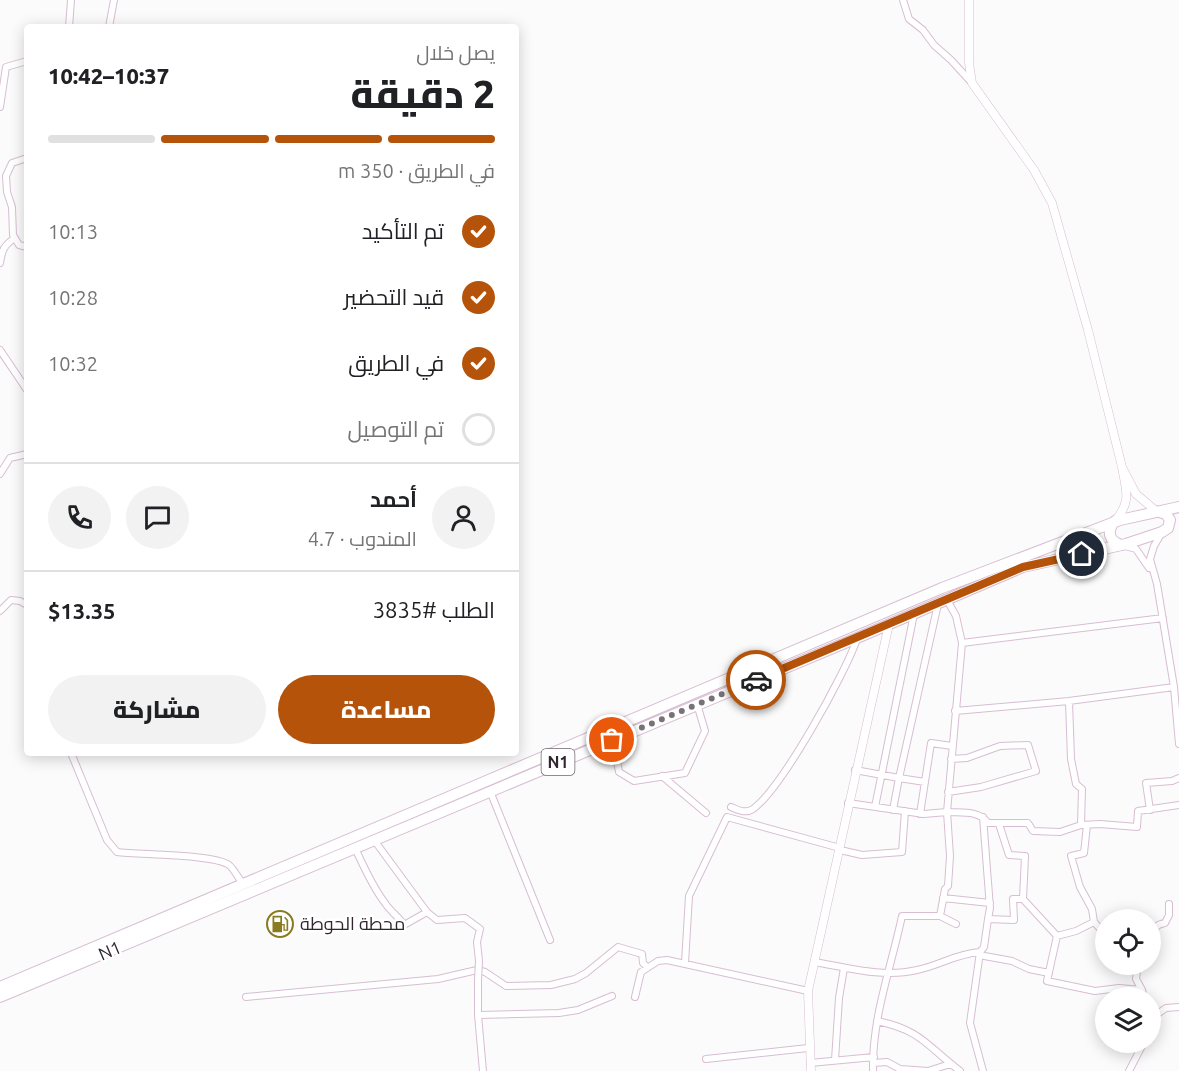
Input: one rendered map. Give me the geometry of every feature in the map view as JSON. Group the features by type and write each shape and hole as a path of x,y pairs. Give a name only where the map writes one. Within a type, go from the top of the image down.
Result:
{"highway":[{"name":"N1","path":"0,987 942,588 1115,521 1179,507"},
{"path":"1156,512 1166,513 1170,520 1168,528 1162,532"},
{"path":"1115,521 1109,534 1113,542 1122,545"},
{"path":"1162,532 1179,525"},
{"name":"N1","path":"0,997 1023,567 1122,545 1162,532"}],"street":[{"path":"69,24 71,0"},
{"path":"110,24 114,0"},
{"path":"903,0 909,19 923,30 934,45 972,83 1034,170 1052,203 1088,330 1122,467 1128,498 1125,508 1115,521"},
{"path":"969,0 969,63 972,83"},
{"path":"0,107 6,67 24,62"},
{"path":"24,159 12,163 6,176 15,238 19,245 24,246"},
{"path":"0,184 7,192"},
{"path":"0,263 2,250 15,238"},
{"path":"0,350 24,386"},
{"path":"0,474 10,459 24,455"},
{"path":"1122,467 1136,494 1156,512"},
{"path":"1162,532 1154,546 1150,560 1157,584 1174,687 1179,744"},
{"path":"1122,545 1136,549 1157,584"},
{"path":"0,611 11,600 24,604"},
{"path":"940,916 948,886 950,856 948,792 962,643 956,616 942,602"},
{"path":"893,810 942,602"},
{"path":"875,807 914,613"},
{"path":"962,643 1163,618"},
{"path":"889,624 808,991 810,1067 835,1060 873,1060 887,1062 900,1068 928,1071 950,1064"},
{"path":"731,807 743,811 752,810 792,760 838,681 857,638"},
{"path":"955,711 1069,701 1174,687"},
{"path":"1057,936 1076,931 1094,922 1092,909 1080,887 1071,855 1084,853 1084,825 1082,789 1076,784 1073,771 1069,701"},
{"path":"612,740 619,771 634,781 685,773 705,731 697,704"},
{"path":"921,814 931,743 952,746"},
{"path":"948,792 981,787 1036,771 1028,745 1000,746 967,758 951,759"},
{"path":"72,756 107,840 117,852 179,856 219,862 229,865 243,885"},
{"path":"855,770 925,782"},
{"path":"662,776 706,813"},
{"path":"1150,810 1146,783 1172,781 1179,778"},
{"path":"490,791 550,940"},
{"path":"848,803 921,814 974,813 983,816 988,823 1028,822 1033,831 1060,832 1084,825 1137,828 1138,811 1179,805"},
{"path":"685,963 689,896 727,818 862,855 902,852 905,812"},
{"path":"983,816 990,903 984,947 979,954 970,1023 983,1071"},
{"path":"999,824 1009,855 1025,856 1023,899 1057,936"},
{"path":"374,840 427,912 437,920 465,918 480,929 477,942 478,1015 483,1071"},
{"path":"355,847 370,880 386,906 394,911 404,925 427,912"},
{"path":"943,898 990,903"},
{"path":"988,919 1014,920 1013,899 1023,899"},
{"path":"1161,923 1165,922 1169,915 1169,904"},
{"path":"873,1071 877,1021 886,973 902,916 940,916 956,924"},
{"path":"1057,936 1047,981 1095,991"},
{"path":"246,997 438,979 477,970 485,972 506,986 551,985 569,981 586,973 618,947 642,954 643,963 647,967"},
{"path":"815,962 886,973 916,970 960,954 979,954 1012,961 1029,969 1049,973"},
{"path":"635,997 640,975 647,967 664,960 808,991"},
{"path":"835,1060 839,998 844,968"},
{"path":"478,1015 559,1013 578,1010 612,996"},
{"path":"1161,1011 1166,1008 1179,1007"},
{"path":"877,1021 902,1026 923,1038 960,1071"},
{"path":"706,1059 808,1047"},
{"path":"1129,1071 1138,1053"}],"way so far":[{"path":"612,740 756,680"}],"place":[{"name":"محطة الحوطة","path":"280,924"}],"route":[{"path":"756,680 1023,567 1082,554"}]}
